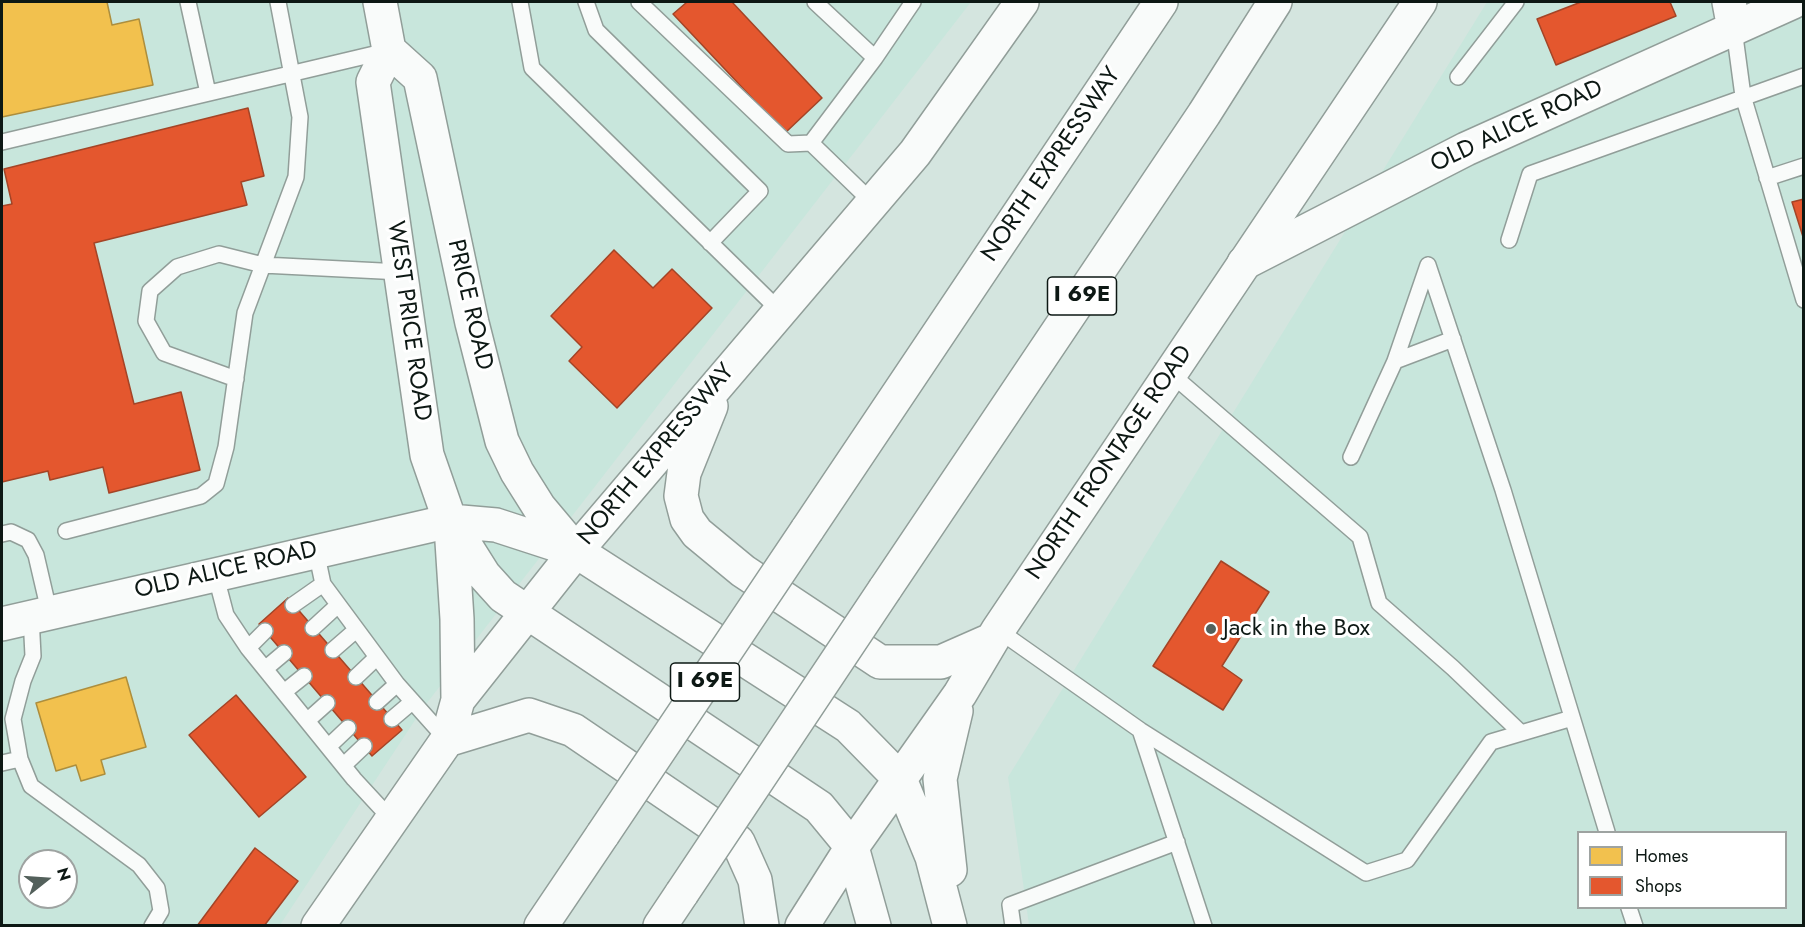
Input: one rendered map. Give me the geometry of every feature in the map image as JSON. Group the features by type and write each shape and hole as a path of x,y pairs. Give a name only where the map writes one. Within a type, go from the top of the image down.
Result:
{"main road":[{"path":"380,2 389,50"},
{"name":"NORTH EXPRESSWAY","path":"318,926 447,740 458,700 576,551 915,153 1022,2"},
{"name":"NORTH EXPRESSWAY","path":"541,926 1161,2"},
{"name":"I 69E","path":"660,926 1204,114 1275,2"},
{"name":"NORTH FRONTAGE ROAD","path":"802,926 852,847 960,694 994,635 1420,2"},
{"name":"OLD ALICE ROAD","path":"1245,263 1732,15 1793,2"},
{"name":"WEST PRICE ROAD","path":"389,50 373,82 427,455 450,521 484,575 503,596 819,807 852,847"},
{"name":"PRICE ROAD","path":"389,50 420,78 472,323 502,441 517,472 539,507 576,551"},
{"path":"721,379 684,473 681,496 687,519 697,532 743,571 880,662 941,662 994,635"},
{"path":"450,521 457,611 458,700"},
{"name":"OLD ALICE ROAD","path":"27,617 450,521 496,525 576,551"},
{"path":"576,551 848,726 900,778 932,857 950,926"},
{"path":"955,926 940,778 960,694"},
{"path":"447,740 529,715 573,730 738,842 755,880 762,926"},
{"path":"852,847 874,926"}],"lane":[{"path":"188,2 208,93"},
{"path":"66,531 201,496 216,484 226,447 245,313 296,177 300,117 278,2"},
{"path":"520,2 532,68 780,311"},
{"path":"585,2 596,30 760,191 710,243"},
{"path":"639,2 788,144 811,143 873,203"},
{"path":"815,2 874,58"},
{"path":"811,143 913,2"},
{"path":"1458,77 1516,2"},
{"path":"1732,15 1743,96 1803,300"},
{"path":"2,142 389,50"},
{"path":"1509,240 1530,174 1803,76"},
{"path":"1767,178 1803,166"},
{"path":"236,379 164,353 146,321 150,291 177,267 219,254 263,265 401,272"},
{"path":"1351,457 1395,361 1428,265 1521,547 1606,831"},
{"path":"1395,361 1453,339"},
{"path":"1170,373 1360,537 1379,603 1453,668 1520,732"},
{"path":"2,534 11,532 28,540 36,555 27,617 33,656 23,681 13,719 20,759 31,786 139,865 158,888 161,911 152,926"},
{"path":"315,551 322,584 376,658 447,740"},
{"path":"215,573 226,615 248,648 391,819"},
{"path":"293,605 322,584"},
{"path":"313,628 338,605"},
{"path":"333,650 356,630"},
{"path":"248,648 265,631"},
{"path":"994,635 1366,873 1407,860 1491,742 1572,718"},
{"path":"265,669 284,653"},
{"path":"356,677 376,658"},
{"path":"284,692 304,676"},
{"path":"377,702 397,684"},
{"path":"392,719 412,702"},
{"path":"308,720 327,703"},
{"path":"329,746 348,728"},
{"path":"1140,730 1202,925"},
{"path":"344,765 364,746"},
{"path":"2,763 20,759"},
{"path":"1013,926 1010,905 1177,842"},
{"path":"1629,909 1635,926"}],"shaded area":[{"path":"2,2 971,2 423,708 280,925 2,926"},
{"path":"1487,2 1803,2 1803,925 1029,925 1008,777"}],"building: Homes":[{"path":"2,2 107,2 112,25 139,19 153,85 2,117"},
{"path":"126,677 146,747 101,760 105,774 81,781 76,765 56,771 36,703"}],"building: Shops":[{"path":"687,2 732,2 822,98 785,133 673,14"},
{"path":"1581,2 1670,2 1676,16 1556,65 1537,19"},
{"path":"248,108 264,176 241,182 247,205 94,243 134,404 181,392 200,470 109,493 103,467 50,480 48,471 2,482 2,206 12,204 4,169"},
{"path":"1804,199 1804,240 1792,202"},
{"path":"614,250 653,288 672,269 712,308 617,408 569,361 582,347 551,316"},
{"name":"Jack in the Box","path":"1221,561 1269,592 1222,666 1242,680 1223,710 1153,666"},
{"path":"288,598 402,730 372,756 259,624"},
{"path":"236,695 306,777 259,817 189,735"},
{"path":"255,848 298,881 264,926 197,926"}],"place":[{"name":"Jack in the Box","path":"1211,629"}]}
